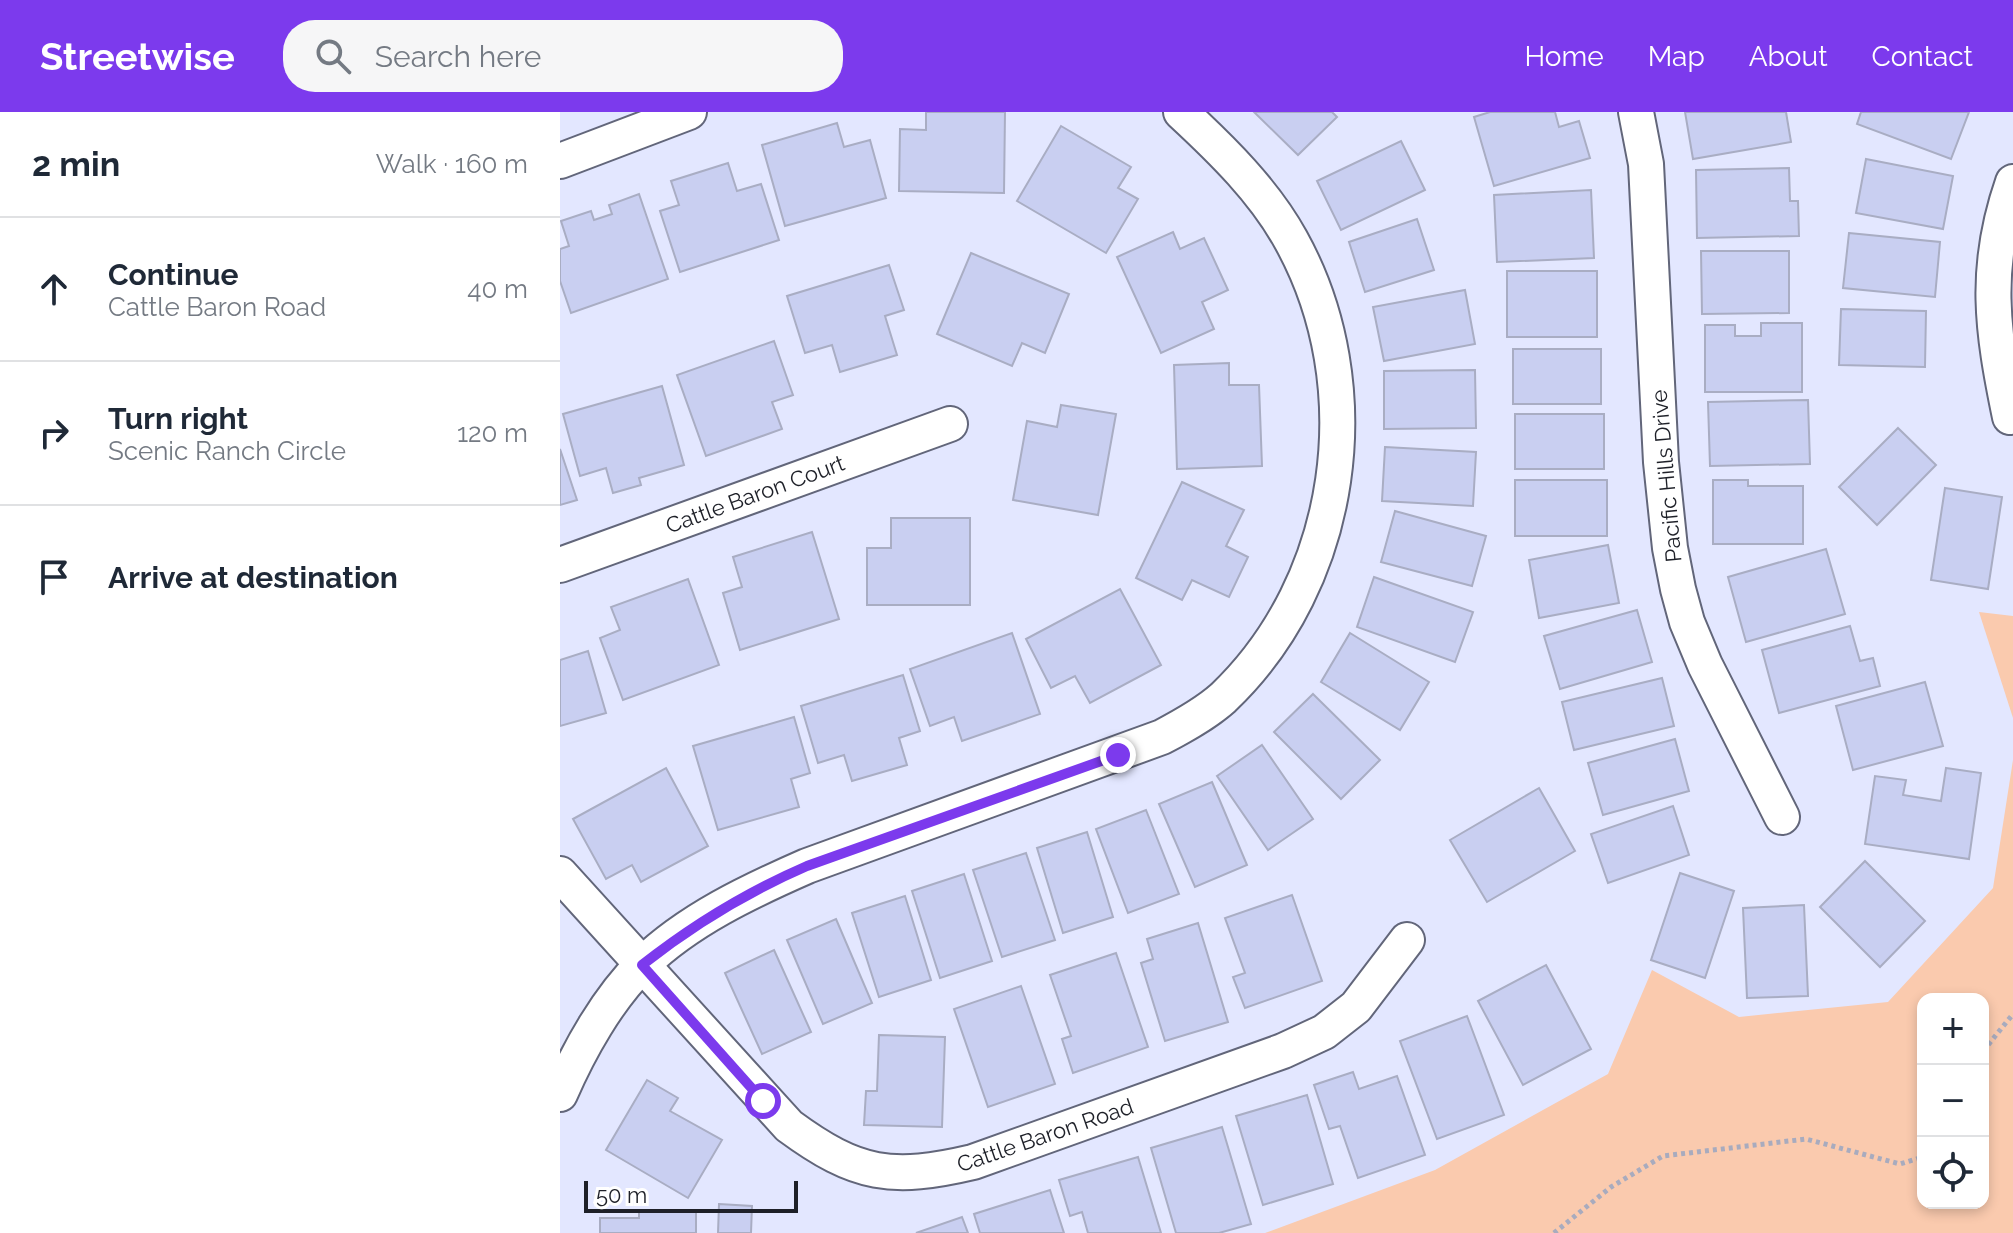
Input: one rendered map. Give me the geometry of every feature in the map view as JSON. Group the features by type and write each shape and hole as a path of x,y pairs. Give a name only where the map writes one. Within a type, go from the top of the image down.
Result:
{"street":[{"path":"560,161 616,125 689,112"},
{"path":"560,1094 598,1022 642,965 715,912 763,885 807,866 1162,737 1222,699 1275,636 1311,566 1326,521 1334,481 1337,439 1331,358 1317,302 1290,239 1236,165 1181,112"},
{"name":"Pacific Hills Drive","path":"1636,112 1646,164 1665,509 1678,589 1687,622 1705,665 1782,817"},
{"path":"2010,417 1997,355 1992,301 2000,224 2013,182"},
{"name":"Cattle Baron Court","path":"560,565 950,424"},
{"name":"Cattle Baron Road","path":"560,874 789,1126 817,1147 854,1165 891,1174 934,1171 973,1162 1311,1039 1356,1007 1407,940"}],"path":[{"path":"1989,1044 2013,1014"},
{"path":"1554,1233 1611,1187 1663,1156 1806,1139 1900,1164 1917,1159"}],"shaded area":[{"path":"1979,612 2013,616 2013,718"},
{"path":"2013,760 2013,1233 1265,1233 1435,1170 1608,1074 1652,970 1739,1017 1888,1002 1993,888"}],"building":[{"path":"926,112 1005,112 1004,193 899,191 900,129 926,130"},
{"path":"1254,112 1332,112 1337,117 1298,155"},
{"path":"1490,112 1555,112 1559,127 1579,121 1590,158 1494,186 1474,117"},
{"path":"1685,112 1786,112 1791,142 1693,159"},
{"path":"1861,112 1969,112 1951,159 1857,124"},
{"path":"837,123 844,147 870,140 886,198 785,226 762,145"},
{"path":"1061,126 1131,167 1118,188 1138,199 1106,253 1017,201"},
{"path":"1401,141 1425,190 1341,230 1317,181"},
{"path":"1866,159 1953,176 1943,229 1856,213"},
{"path":"728,163 737,191 761,184 779,240 680,272 660,211 679,205 671,181"},
{"path":"1789,168 1790,201 1798,201 1799,236 1697,238 1696,170"},
{"path":"1591,190 1594,258 1497,262 1494,195"},
{"path":"639,194 668,279 571,313 560,281 560,249 569,246 561,221 591,211 594,220 612,214 609,205"},
{"path":"1417,219 1434,270 1365,292 1349,242"},
{"path":"1173,232 1180,249 1204,238 1228,290 1202,302 1214,329 1161,353 1117,257"},
{"path":"1849,233 1940,242 1935,297 1843,288"},
{"path":"1701,251 1789,251 1789,313 1702,314"},
{"path":"971,253 1069,294 1045,353 1022,343 1012,366 937,334"},
{"path":"889,265 904,310 885,316 897,355 840,372 832,345 805,353 787,296"},
{"path":"1507,271 1597,271 1597,337 1507,337"},
{"path":"1465,290 1475,344 1384,361 1373,307"},
{"path":"1841,309 1926,311 1925,367 1839,365"},
{"path":"1761,323 1802,323 1802,392 1705,392 1705,325 1735,325 1735,336 1761,336"},
{"path":"774,341 793,395 772,402 782,429 706,456 677,375"},
{"path":"1513,349 1601,349 1601,404 1513,404"},
{"path":"1229,363 1229,385 1259,385 1262,466 1177,469 1174,365"},
{"path":"1475,370 1476,428 1384,429 1384,371"},
{"path":"662,386 684,465 639,478 641,485 613,493 606,468 580,476 563,414"},
{"path":"1808,400 1810,464 1710,466 1708,402"},
{"path":"1061,405 1116,414 1098,515 1013,500 1027,421 1057,427"},
{"path":"1515,414 1604,414 1604,469 1515,469"},
{"path":"1898,428 1936,465 1877,525 1839,487"},
{"path":"1385,447 1476,452 1473,506 1382,501"},
{"path":"560,449 577,500 560,505"},
{"path":"1515,480 1607,480 1607,536 1515,536"},
{"path":"1713,480 1748,480 1748,486 1803,486 1803,544 1713,544"},
{"path":"1182,482 1244,510 1226,546 1248,557 1229,597 1192,580 1182,600 1136,578"},
{"path":"1945,488 2002,497 1988,589 1931,580"},
{"path":"1395,511 1486,536 1472,586 1381,562"},
{"path":"891,518 970,518 970,605 867,605 867,548 891,548"},
{"path":"812,532 839,619 740,650 723,593 742,587 733,557"},
{"path":"1608,545 1619,603 1539,618 1529,560"},
{"path":"1826,549 1845,614 1746,642 1728,577"},
{"path":"1374,577 1473,612 1455,662 1357,627"},
{"path":"688,579 719,665 623,700 600,638 620,630 611,607"},
{"path":"1120,589 1161,665 1090,703 1075,676 1051,688 1026,639"},
{"path":"1637,610 1652,662 1560,689 1544,636"},
{"path":"1850,626 1860,661 1873,658 1880,686 1779,713 1762,650"},
{"path":"1012,633 1040,714 962,741 954,717 930,726 910,669"},
{"path":"1350,633 1429,682 1400,730 1321,682"},
{"path":"588,651 606,713 560,726 560,660"},
{"path":"903,675 920,731 899,738 907,765 852,781 844,755 818,763 801,706"},
{"path":"1662,678 1674,726 1574,750 1562,702"},
{"path":"1925,682 1943,746 1853,770 1836,706"},
{"path":"1313,694 1380,760 1341,799 1274,732"},
{"path":"794,717 810,773 791,779 799,807 718,830 693,746"},
{"path":"1675,739 1689,791 1603,815 1588,763"},
{"path":"1262,745 1313,819 1268,850 1217,776"},
{"path":"666,768 708,846 641,882 632,865 606,879 573,819"},
{"path":"1946,768 1981,773 1969,859 1865,844 1875,776 1906,780 1903,795 1941,801"},
{"path":"1212,782 1247,865 1195,887 1159,804"},
{"path":"1539,788 1575,851 1487,902 1450,840"},
{"path":"1673,806 1689,855 1608,883 1591,834"},
{"path":"1146,810 1179,894 1128,913 1096,829"},
{"path":"1087,832 1113,917 1063,933 1037,848"},
{"path":"1026,853 1055,940 1002,957 973,870"},
{"path":"1865,861 1925,921 1880,967 1820,907"},
{"path":"1680,873 1734,891 1705,978 1651,960"},
{"path":"964,874 992,961 940,978 912,891"},
{"path":"1292,895 1322,981 1245,1008 1233,977 1245,973 1225,918"},
{"path":"905,896 931,980 879,997 852,913"},
{"path":"1804,905 1808,996 1747,998 1743,908"},
{"path":"836,919 872,1003 823,1024 787,940"},
{"path":"1198,923 1228,1022 1165,1041 1141,963 1153,959 1147,939"},
{"path":"774,950 811,1032 762,1054 725,973"},
{"path":"1116,953 1148,1047 1073,1073 1062,1039 1071,1036 1050,975"},
{"path":"1546,965 1591,1049 1523,1085 1478,1001"},
{"path":"1021,986 1055,1084 988,1107 954,1009"},
{"path":"1467,1016 1504,1115 1437,1139 1400,1041"},
{"path":"879,1035 945,1037 942,1127 864,1125 866,1091 877,1091"},
{"path":"1353,1072 1359,1089 1397,1076 1425,1155 1358,1178 1340,1126 1329,1129 1314,1085"},
{"path":"647,1080 678,1098 670,1111 722,1140 688,1198 606,1150"},
{"path":"1307,1095 1333,1184 1263,1205 1236,1116"},
{"path":"1222,1127 1251,1224 1219,1233 1176,1233 1151,1148"},
{"path":"1138,1157 1161,1233 1088,1233 1082,1212 1070,1216 1059,1180"},
{"path":"1050,1190 1064,1233 980,1233 974,1214"},
{"path":"719,1204 752,1206 751,1233 718,1233"},
{"path":"639,1211 696,1212 696,1233 600,1233 600,1218 639,1218"},
{"path":"962,1217 968,1233 916,1233"}],"route":[{"path":"763,1101 642,965 677,937 763,885 807,866 1118,755"}]}
